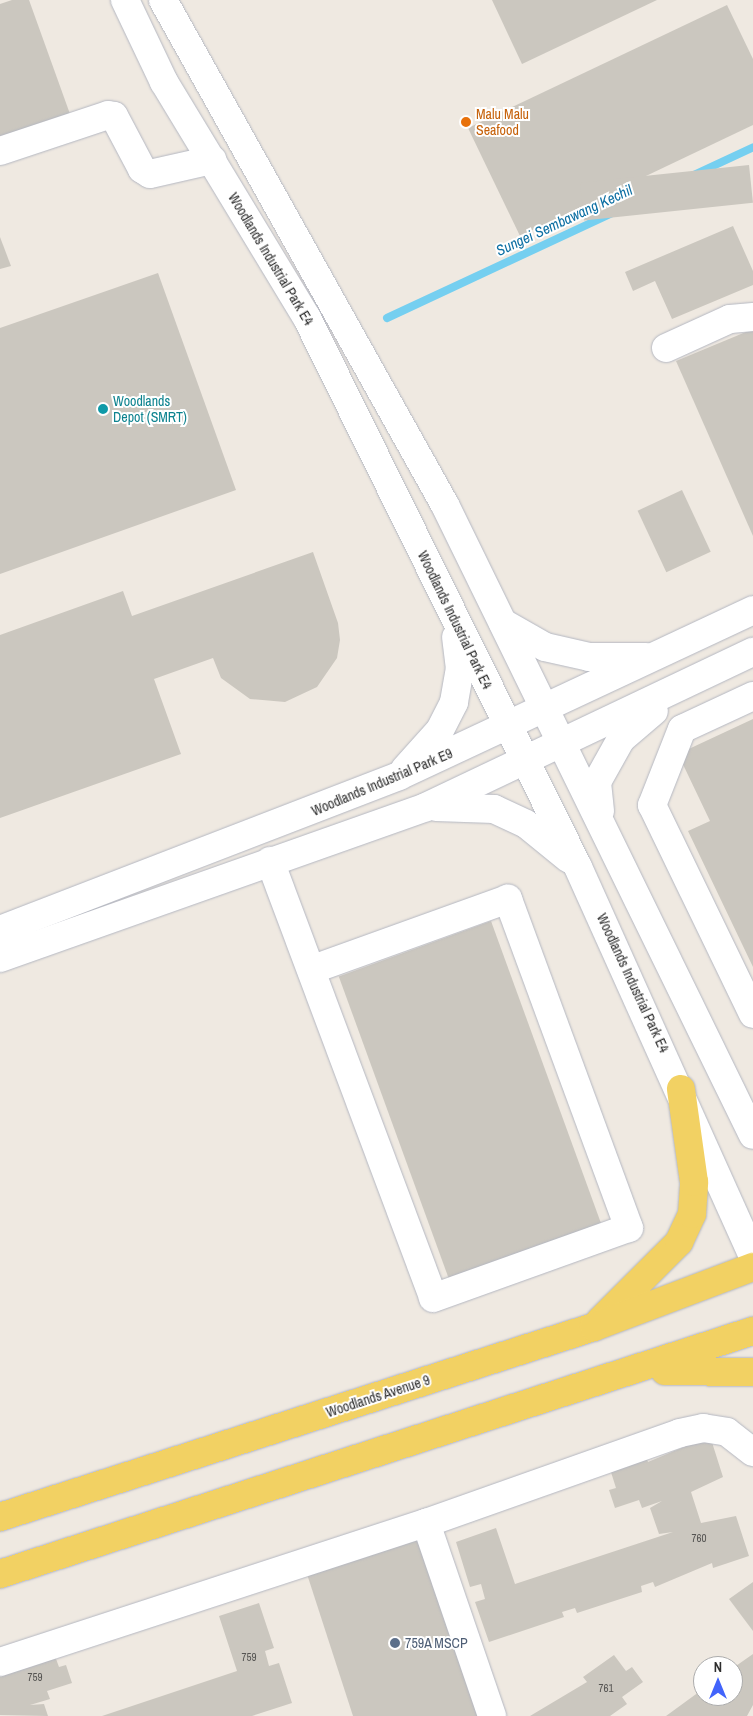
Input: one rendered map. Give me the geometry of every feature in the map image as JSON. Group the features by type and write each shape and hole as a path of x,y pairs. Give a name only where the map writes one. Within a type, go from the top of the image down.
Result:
{"main road":[{"path":"594,1327 679,1242 692,1214 694,1182 681,1090"},
{"name":"Woodlands Avenue 9","path":"0,1518 594,1327 753,1267"},
{"path":"0,1574 621,1376 753,1331"},
{"path":"621,1376 696,1368 753,1372"}],"street":[{"name":"Woodlands Industrial Park E4","path":"125,0 164,82 307,318 507,728 578,867 681,1090 753,1256"},
{"name":"Woodlands Industrial Park E4","path":"163,0 445,505 564,744 753,1135"},
{"path":"0,151 108,115 114,116 142,169 150,174 212,160"},
{"path":"666,348 730,319 753,317"},
{"name":"Woodlands Industrial Park E9","path":"0,930 399,776 547,710 651,657 753,610"},
{"path":"399,776 440,730 454,702 460,669 454,618"},
{"path":"503,622 545,647 589,657 651,657"},
{"path":"0,958 426,807 526,763 694,679 753,652"},
{"path":"602,825 597,782 621,739 694,679"},
{"path":"753,696 682,729 652,805 753,1014"},
{"path":"426,807 494,809 526,824 578,867"},
{"path":"270,861 433,1298 629,1228 508,899 311,970"},
{"path":"130,880 138,909"},
{"path":"0,1662 426,1523 703,1428 727,1432 753,1452"},
{"path":"426,1523 492,1716"}],"building":[{"path":"12,0 29,0 70,114 0,139 0,4"},
{"path":"492,0 657,0 522,64"},
{"path":"727,5 753,59 753,125 520,236 468,128"},
{"path":"749,165 753,203 584,221 580,183"},
{"path":"733,226 753,271 753,285 672,319 655,281 633,291 625,272"},
{"path":"0,237 11,266 0,269"},
{"name":"Woodlands Depot (SMRT)","path":"158,273 236,490 0,574 0,328"},
{"path":"753,329 753,536 676,361"},
{"path":"682,490 711,552 666,572 638,511"},
{"path":"313,552 338,623 340,640 337,658 317,687 285,702 250,699 221,678 213,658 154,679 181,754 0,818 0,635 123,591 132,616"},
{"path":"753,719 753,967 688,831 710,821 678,754"},
{"path":"491,921 602,1225 450,1281 339,976"},
{"path":"710,1436 723,1477 691,1492 701,1523 736,1516 749,1556 713,1568 712,1563 655,1587 653,1582 641,1586 642,1592 577,1613 575,1608 562,1612 564,1617 489,1642 475,1602 485,1599 481,1584 470,1587 456,1542 496,1528 515,1584 673,1532 659,1534 650,1508 662,1501 642,1508 639,1500 615,1508 609,1490 616,1488 610,1469 646,1457 648,1462"},
{"name":"759A MSCP","path":"424,1533 484,1716 353,1716 306,1571"},
{"path":"753,1582 753,1631 729,1599"},
{"path":"259,1603 274,1648 265,1651 269,1666 279,1663 292,1703 252,1716 102,1716 237,1671 219,1616"},
{"path":"52,1648 59,1667 66,1665 72,1683 47,1691 50,1699 30,1705 44,1704 48,1716 0,1715 0,1671"},
{"path":"753,1654 753,1705 747,1716 666,1716 693,1696 693,1706 743,1706 743,1661"},
{"path":"614,1655 626,1671 632,1667 643,1682 622,1697 627,1704 610,1716 530,1716 587,1682 583,1677"}],"waterway":[{"name":"Sungei Sembawang Kechil","path":"387,318 753,147"}],"place":[{"name":"Malu Malu Seafood","path":"466,122"},
{"name":"Woodlands Depot (SMRT)","path":"103,409"},
{"name":"759A MSCP","path":"395,1643"}]}
